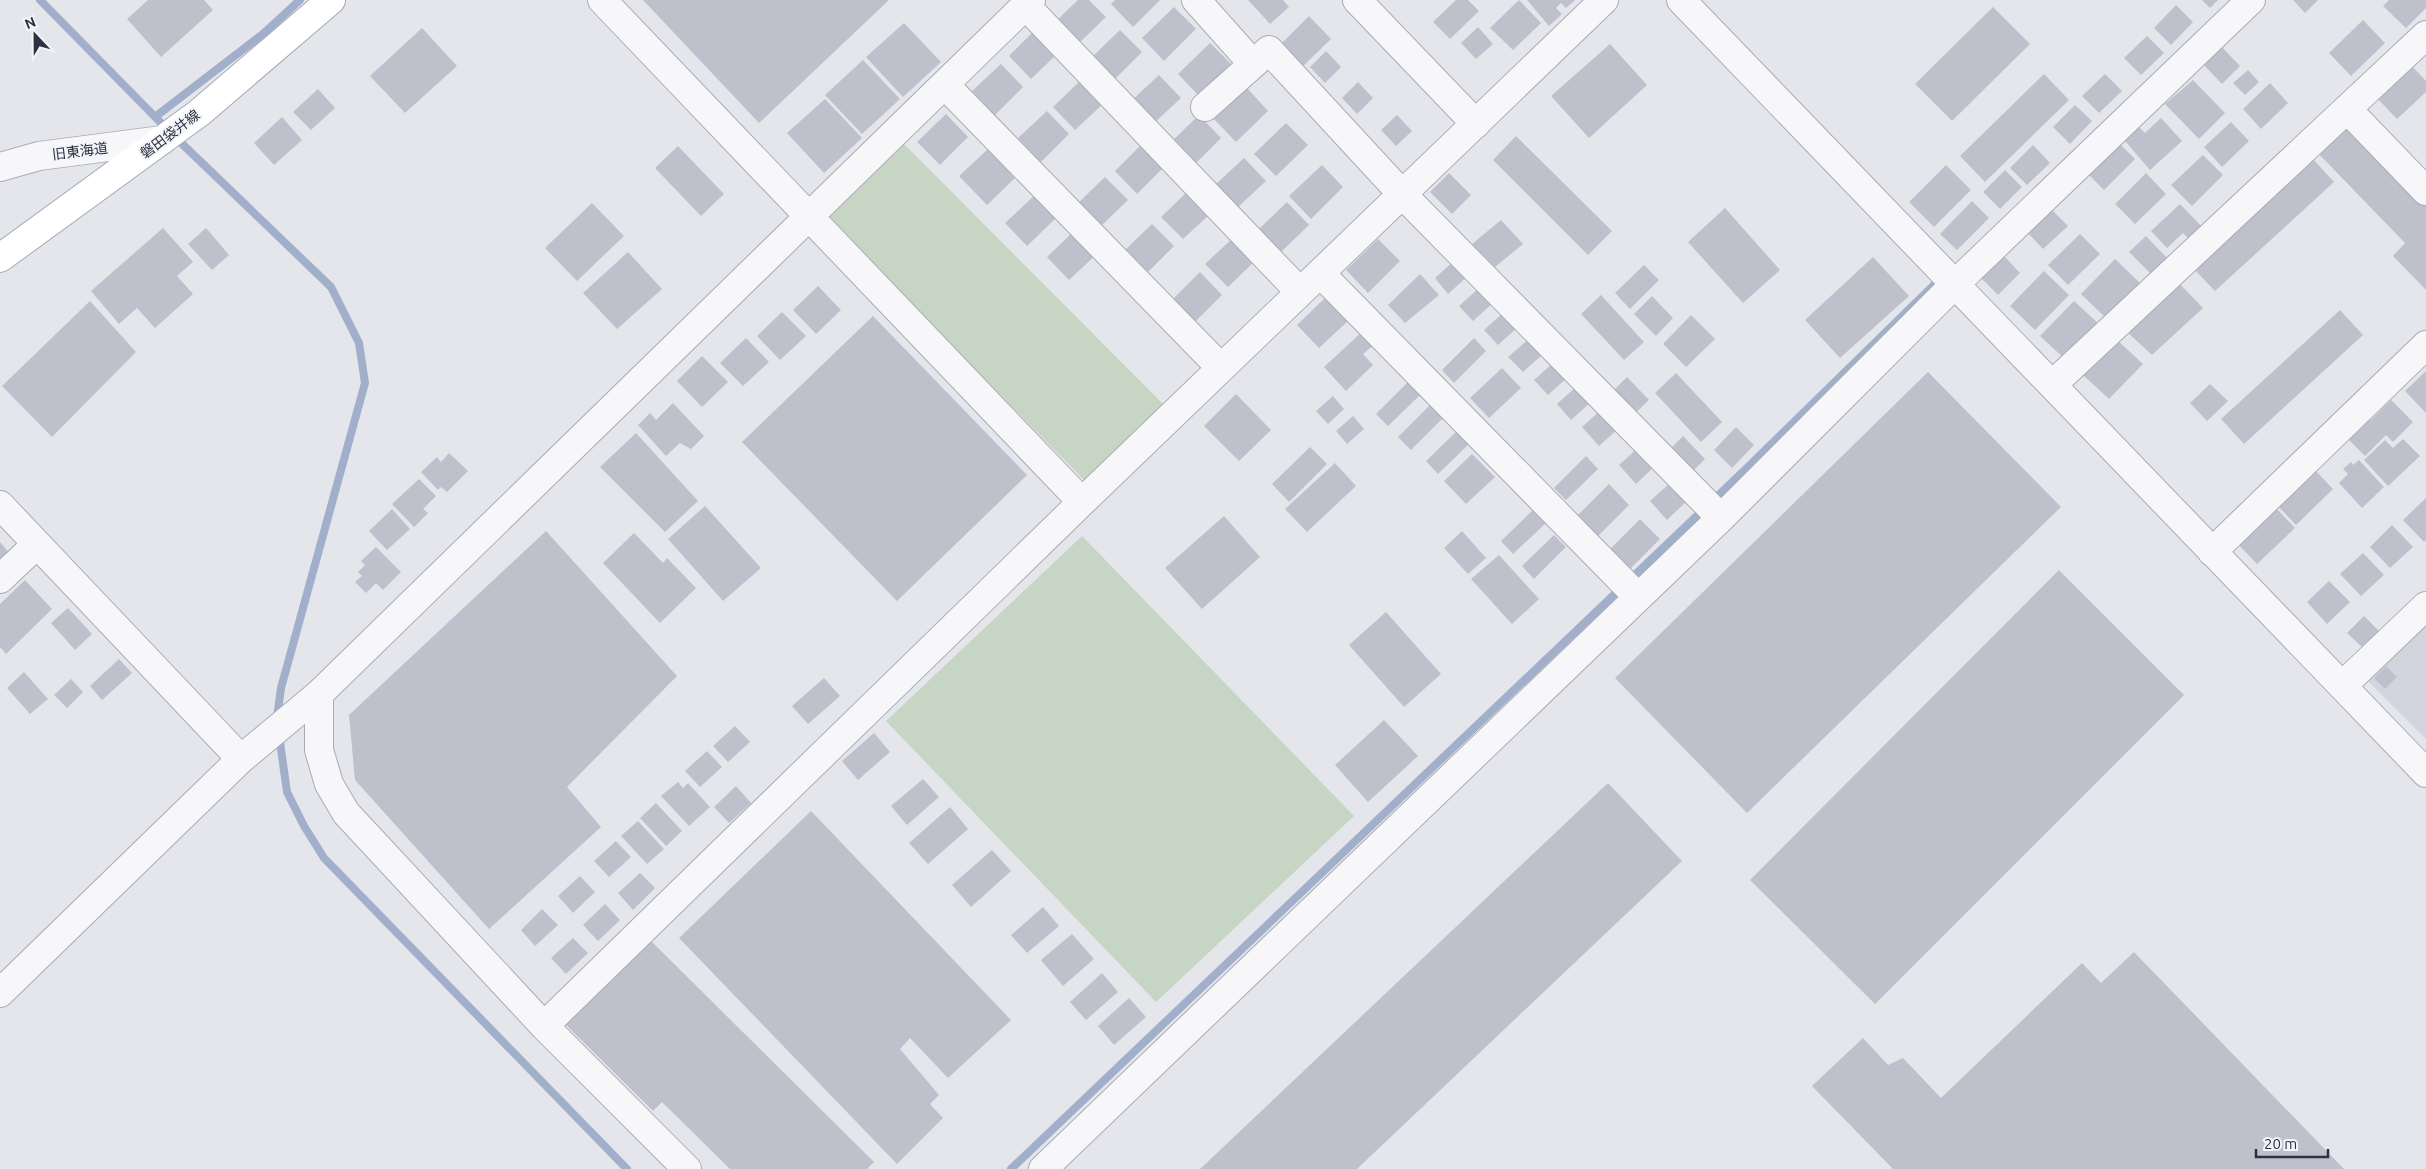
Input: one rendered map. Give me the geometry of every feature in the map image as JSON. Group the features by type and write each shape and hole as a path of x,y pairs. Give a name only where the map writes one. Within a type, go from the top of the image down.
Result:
{"main road":[{"name":"磐田袋井線","path":"0,258 199,113 331,0"}],"street":[{"path":"602,0 1082,502"},
{"path":"1196,0 1254,64"},
{"path":"1357,0 1476,124"},
{"path":"544,1026 1082,502 1604,0"},
{"path":"1681,0 2426,773"},
{"path":"1043,1169 1628,586 1719,515 1955,284 2251,0"},
{"path":"0,992 241,759 319,694 1029,3 1300,292"},
{"path":"2052,385 2426,35"},
{"path":"1205,107 1269,50 1402,194 1719,515"},
{"path":"945,85 1221,368"},
{"path":"2347,109 2426,191"},
{"name":"旧東海道","path":"0,167 39,156 162,140"},
{"path":"1320,273 1628,586"},
{"path":"2212,552 2426,345"},
{"path":"0,505 241,759"},
{"path":"0,579 37,544"},
{"path":"2342,686 2426,606"},
{"path":"319,694 319,750 329,784 346,814 544,1026 687,1169"}],"shaded area":[{"path":"2426,620 2426,739 2366,679"}],"green space":[{"path":"894,134 1173,414 1084,480 818,209"},
{"path":"1082,536 1354,816 1156,1002 886,721"}],"building":[{"path":"148,0 204,0 213,10 161,57 127,19"},
{"path":"643,0 889,0 759,123"},
{"path":"1078,0 1089,0 1106,17 1077,45 1055,22"},
{"path":"1115,0 1160,0 1133,27 1111,4"},
{"path":"1248,0 1283,0 1289,7 1270,24"},
{"path":"1456,0 1468,0 1479,11 1450,39 1433,22"},
{"path":"1519,0 1541,23 1513,50 1490,28"},
{"path":"1527,0 1575,0 1566,8 1561,3 1556,8 1562,14 1549,26"},
{"path":"2202,0 2218,0 2210,8"},
{"path":"2293,0 2318,0 2305,13"},
{"path":"2389,0 2426,0 2426,8 2406,28 2383,6"},
{"path":"2176,5 2193,22 2171,45 2154,28"},
{"path":"1174,7 1196,29 1164,61 1142,38"},
{"path":"1993,7 2030,44 1952,121 1915,84"},
{"path":"1309,16 1331,39 1299,70 1277,48"},
{"path":"2363,20 2385,43 2351,76 2329,53"},
{"path":"904,23 941,62 903,97 866,57"},
{"path":"1478,27 1493,44 1476,59 1461,43"},
{"path":"422,28 457,66 405,113 370,76"},
{"path":"1037,28 1060,51 1031,79 1009,56"},
{"path":"1120,30 1142,52 1114,80 1092,57"},
{"path":"2147,36 2164,53 2141,75 2124,58"},
{"path":"2217,42 2240,66 2222,84 2199,60"},
{"path":"1210,43 1232,65 1200,97 1178,74"},
{"path":"1610,44 1647,85 1589,138 1551,96"},
{"path":"1326,51 1341,67 1325,83 1310,67"},
{"path":"863,60 900,99 862,134 825,95"},
{"path":"1001,64 1023,87 995,115 972,91"},
{"path":"2411,65 2426,81 2426,92 2397,119 2377,98"},
{"path":"2248,70 2259,82 2245,95 2233,83"},
{"path":"2044,74 2069,100 1985,182 1960,156"},
{"path":"2105,74 2122,91 2099,113 2082,96"},
{"path":"1159,75 1181,98 1152,125 1130,102"},
{"path":"1081,80 1104,103 1075,130 1053,107"},
{"path":"2193,80 2225,113 2199,139 2165,104"},
{"path":"1358,82 1373,98 1357,114 1342,98"},
{"path":"2270,83 2288,103 2261,129 2243,109"},
{"path":"1247,88 1268,111 1236,142 1214,119"},
{"path":"318,89 335,108 311,130 293,112"},
{"path":"825,99 862,138 824,173 787,133"},
{"path":"2075,105 2092,121 2070,144 2053,127"},
{"path":"1047,111 1069,134 1041,162 1018,138"},
{"path":"946,114 968,137 940,165 917,142"},
{"path":"1199,115 1221,138 1193,166 1171,142"},
{"path":"1397,115 1412,131 1396,146 1381,130"},
{"path":"282,117 302,140 274,165 254,143"},
{"path":"2161,118 2182,141 2150,170 2125,141 2139,127 2145,133"},
{"path":"2344,121 2426,205 2426,290 2393,256 2405,243 2314,149"},
{"path":"2231,122 2249,141 2222,167 2204,147"},
{"path":"1286,123 1308,145 1276,176 1254,154"},
{"path":"1516,136 1612,231 1588,255 1493,160"},
{"path":"2115,139 2135,159 2104,190 2084,170"},
{"path":"1143,143 1165,166 1137,194 1115,171"},
{"path":"2033,145 2050,163 2027,185 2010,168"},
{"path":"678,146 724,194 701,216 655,168"},
{"path":"988,149 1015,178 987,205 959,176"},
{"path":"2203,155 2223,175 2192,206 2171,185"},
{"path":"2311,157 2334,182 2215,291 2191,266"},
{"path":"1244,158 1266,181 1237,208 1215,185"},
{"path":"1322,165 1343,187 1311,219 1289,196"},
{"path":"1946,165 1971,190 1934,227 1909,202"},
{"path":"2005,170 2022,187 2000,209 1983,192"},
{"path":"1449,173 1471,195 1452,214 1430,192"},
{"path":"2146,173 2166,194 2135,224 2115,204"},
{"path":"1105,177 1128,200 1099,228 1077,204"},
{"path":"1190,189 1212,212 1183,239 1161,217"},
{"path":"1034,196 1056,218 1027,246 1005,223"},
{"path":"1972,201 1989,218 1957,250 1940,234"},
{"path":"1287,202 1309,225 1281,252 1259,229"},
{"path":"592,203 624,236 577,281 545,248"},
{"path":"2180,204 2207,232 2194,244 2183,233 2167,248 2151,231"},
{"path":"1725,208 1780,270 1743,303 1688,242"},
{"path":"2051,209 2068,226 2043,249 2027,232"},
{"path":"1501,220 1523,244 1495,267 1472,244"},
{"path":"1152,224 1174,246 1146,274 1124,251"},
{"path":"163,228 193,262 177,276 193,294 155,328 137,308 119,324 91,291"},
{"path":"206,228 229,255 212,270 188,244"},
{"path":"1075,230 1098,253 1069,280 1047,257"},
{"path":"2080,234 2100,254 2068,285 2048,265"},
{"path":"2146,236 2167,258 2151,274 2129,252"},
{"path":"1234,237 1256,260 1228,287 1205,264"},
{"path":"1378,239 1400,261 1368,293 1346,270"},
{"path":"628,252 662,289 617,329 583,293"},
{"path":"2004,256 2020,273 1998,295 1981,278"},
{"path":"1873,257 1909,296 1840,358 1805,320"},
{"path":"2115,259 2140,283 2106,318 2081,294"},
{"path":"1455,260 1468,276 1448,294 1435,278"},
{"path":"1644,265 1659,280 1630,309 1615,293"},
{"path":"2044,271 2069,295 2035,330 2010,306"},
{"path":"1200,272 1222,295 1194,323 1172,300"},
{"path":"1420,274 1439,295 1405,323 1388,305"},
{"path":"2177,281 2203,308 2152,355 2126,331"},
{"path":"818,286 841,310 816,334 793,310"},
{"path":"1479,288 1493,303 1473,321 1459,306"},
{"path":"1601,295 1644,342 1624,360 1581,314"},
{"path":"1652,296 1673,318 1656,336 1634,314"},
{"path":"1325,298 1348,321 1319,348 1297,325"},
{"path":"90,301 136,352 52,437 2,386"},
{"path":"2074,301 2100,325 2066,360 2040,336"},
{"path":"2340,310 2363,335 2244,444 2221,419"},
{"path":"782,312 806,336 780,360 757,336"},
{"path":"1504,312 1518,327 1498,345 1484,330"},
{"path":"1691,315 1715,339 1686,367 1663,344"},
{"path":"873,316 1027,475 897,601 742,442"},
{"path":"1364,330 1376,343 1363,354 1373,365 1346,391 1324,367"},
{"path":"746,338 769,362 743,386 720,363"},
{"path":"1474,338 1486,351 1454,383 1442,370"},
{"path":"1529,339 1543,354 1523,372 1508,357"},
{"path":"2117,340 2143,364 2109,399 2083,375"},
{"path":"702,356 728,382 702,407 677,381"},
{"path":"1554,362 1568,377 1548,395 1534,380"},
{"path":"1502,368 1521,388 1489,418 1470,398"},
{"path":"2426,371 2426,413 2405,391"},
{"path":"1928,372 2061,507 1747,813 1615,678"},
{"path":"1676,373 1722,422 1701,442 1655,393"},
{"path":"1627,377 1649,400 1630,418 1608,396"},
{"path":"1408,382 1420,395 1388,426 1376,414"},
{"path":"2210,384 2228,401 2207,421 2190,403"},
{"path":"1577,386 1591,402 1571,420 1557,404"},
{"path":"1236,394 1271,430 1239,461 1204,426"},
{"path":"1333,396 1344,409 1328,424 1316,411"},
{"path":"2391,400 2413,422 2393,442 2386,435 2365,456 2347,438 2368,417 2371,420"},
{"path":"673,403 704,436 691,449 680,443 666,456 638,425 650,413 656,420"},
{"path":"1430,405 1443,418 1411,450 1398,437"},
{"path":"1602,409 1619,428 1599,446 1582,427"},
{"path":"1353,416 1364,429 1347,444 1336,431"},
{"path":"1736,427 1754,445 1732,468 1714,450"},
{"path":"1458,430 1470,443 1438,474 1426,461"},
{"path":"636,433 698,501 665,532 600,467"},
{"path":"1683,436 1705,459 1686,478 1664,455"},
{"path":"2403,439 2420,456 2388,486 2364,460 2385,440 2393,448"},
{"path":"1310,447 1327,464 1289,502 1272,484"},
{"path":"1639,447 1656,465 1636,484 1619,465"},
{"path":"449,453 468,471 447,492 441,487 438,490 421,472 437,457 441,462"},
{"path":"1472,454 1495,477 1466,504 1444,481"},
{"path":"1586,456 1598,469 1566,500 1554,488"},
{"path":"2359,460 2384,487 2362,508 2339,483 2348,474 2343,469 2351,462 2353,465"},
{"path":"1335,463 1356,486 1307,532 1285,509"},
{"path":"2312,467 2333,489 2296,525 2275,503"},
{"path":"419,479 436,496 423,509 428,513 414,527 392,504"},
{"path":"1670,483 1687,501 1667,520 1650,501"},
{"path":"1609,484 1629,505 1596,538 1576,517"},
{"path":"2426,498 2426,540 2424,542 2403,520"},
{"path":"705,506 761,568 723,601 668,539"},
{"path":"2274,506 2295,528 2257,564 2236,542"},
{"path":"392,509 410,529 387,550 369,531"},
{"path":"1533,510 1546,523 1513,554 1501,541"},
{"path":"1224,516 1260,557 1202,609 1165,568"},
{"path":"1640,519 1660,539 1627,572 1607,552"},
{"path":"2392,525 2413,547 2390,568 2370,547"},
{"path":"546,531 677,676 567,787 601,827 489,929 355,780 349,715"},
{"path":"1462,531 1486,558 1468,574 1444,548"},
{"path":"634,533 663,563 667,558 696,588 660,623 603,563"},
{"path":"1554,535 1566,547 1534,579 1522,566"},
{"path":"0,542 9,553 0,561"},
{"path":"376,547 401,572 383,590 376,583 366,593 355,582 362,576 358,572 365,565 361,561"},
{"path":"2363,553 2384,575 2361,596 2340,574"},
{"path":"1499,555 1539,599 1512,624 1471,579"},
{"path":"2059,570 2184,695 1875,1004 1750,880"},
{"path":"25,580 52,609 6,654 0,647 0,604"},
{"path":"2329,581 2350,602 2327,624 2307,602"},
{"path":"68,608 92,634 75,650 51,623"},
{"path":"1386,612 1441,674 1404,707 1349,645"},
{"path":"2364,616 2381,633 2364,649 2347,633"},
{"path":"119,659 132,673 102,700 90,686"},
{"path":"2386,666 2397,677 2385,689 2374,678"},
{"path":"24,672 48,699 30,714 7,688"},
{"path":"824,678 840,696 808,724 792,706"},
{"path":"71,679 83,692 67,708 54,695"},
{"path":"1384,720 1418,756 1368,802 1335,765"},
{"path":"735,726 750,742 728,762 713,746"},
{"path":"874,733 890,752 858,780 842,761"},
{"path":"707,751 722,767 700,787 685,771"},
{"path":"923,779 939,797 907,825 891,806"},
{"path":"678,782 683,788 688,783 710,807 689,826 661,796"},
{"path":"1608,783 1682,861 1357,1169 1200,1169"},
{"path":"736,786 751,803 729,823 714,807"},
{"path":"656,803 682,831 666,846 640,818"},
{"path":"950,807 968,829 928,864 909,843"},
{"path":"811,811 1011,1020 948,1078 910,1038 900,1049 939,1095 930,1104 943,1118 897,1164 679,938"},
{"path":"638,821 664,849 647,864 621,836"},
{"path":"616,841 631,857 609,877 594,861"},
{"path":"992,850 1011,871 971,907 952,885"},
{"path":"640,873 655,888 633,910 618,893"},
{"path":"580,876 595,892 573,913 558,896"},
{"path":"605,904 620,920 598,941 583,925"},
{"path":"1043,907 1059,926 1027,953 1011,935"},
{"path":"542,909 558,925 535,946 521,930"},
{"path":"1072,934 1094,959 1063,986 1041,960"},
{"path":"573,938 588,953 566,974 551,958"},
{"path":"649,939 874,1162 867,1169 730,1169 662,1102 653,1111 565,1024"},
{"path":"2134,952 2344,1169 1893,1169 1812,1086 1863,1038 1888,1065 1903,1058 1941,1098 2082,963 2101,983"},
{"path":"1102,973 1118,992 1086,1020 1070,1002"},
{"path":"1129,998 1146,1017 1114,1045 1098,1026"}],"waterway":[{"path":"40,0 167,129"},
{"path":"155,117 263,34 300,0"},
{"path":"175,137 331,287 359,343 365,383 281,688 277,718"},
{"path":"1011,1169 1746,469 1941,278"},
{"path":"279,735 287,792 304,826 324,858 627,1169"}]}
